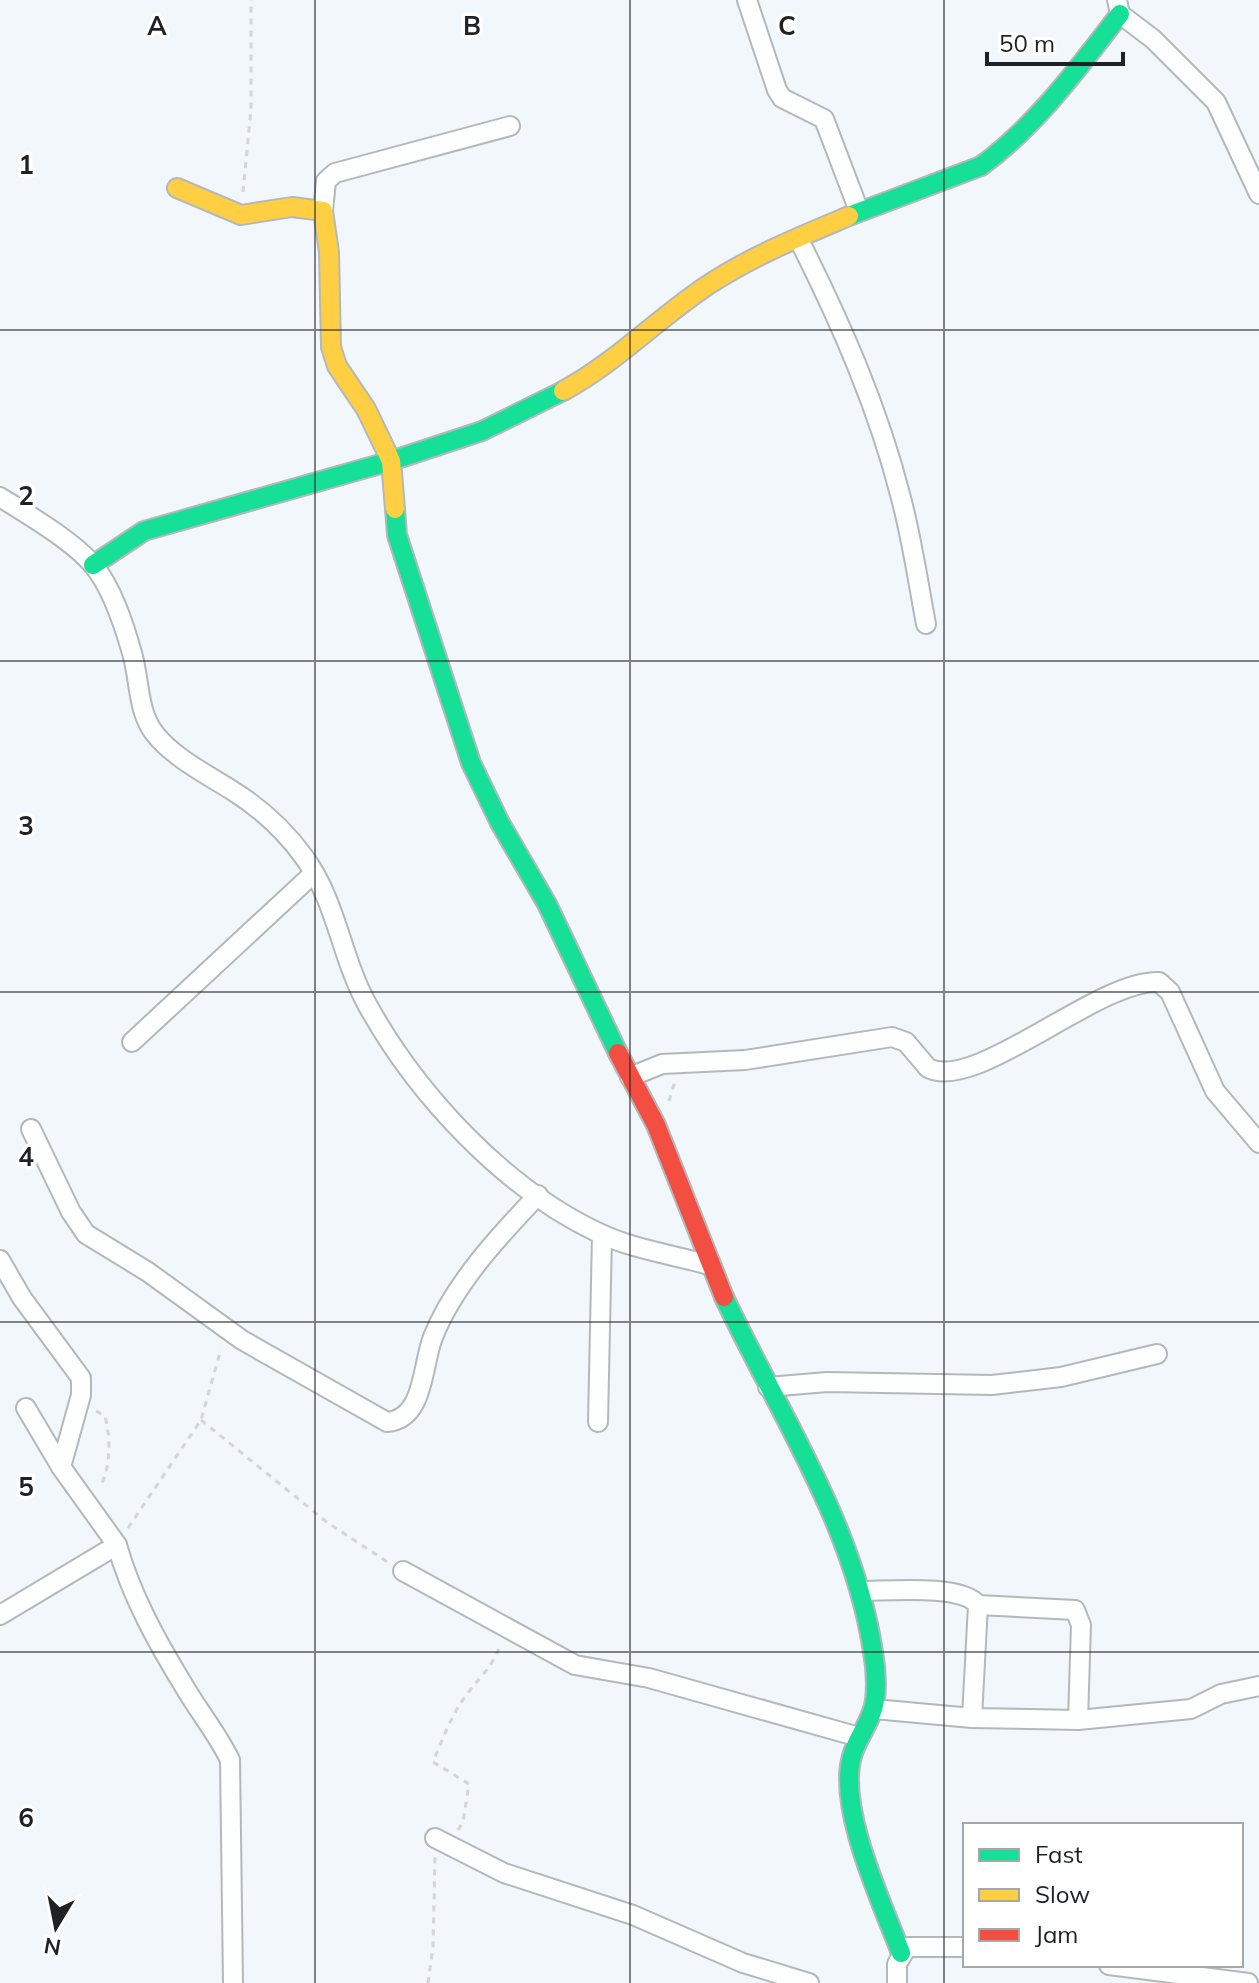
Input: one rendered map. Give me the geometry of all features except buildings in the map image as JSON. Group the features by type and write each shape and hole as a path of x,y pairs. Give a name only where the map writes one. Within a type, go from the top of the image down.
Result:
{"street":[{"path":"747,0 777,90 782,98 824,119 859,211"},
{"path":"93,565 130,538 155,527 391,461 482,431 554,397 588,377 711,283 798,238 859,211 953,178 996,155 1071,77 1119,7 1216,102 1259,194"},
{"path":"510,126 335,173 326,181 323,211 330,268 331,347 337,366 366,409 391,461 397,535 471,763 500,823 547,904 656,1125 709,1265 768,1387 803,1447 861,1591 874,1655 874,1709 851,1757 850,1779 859,1844 901,1953 897,1983"},
{"path":"177,188 241,215 292,207 323,211"},
{"path":"798,238 841,323 865,387 902,499 926,624"},
{"path":"0,497 93,565 123,626 132,654 140,699 155,734 254,805 290,840 328,896 353,975 382,1027 425,1088 472,1143 538,1195 602,1235 709,1265"},
{"path":"132,1042 314,873"},
{"path":"630,1077 662,1064 761,1059 892,1037 906,1042 935,1072 956,1072 1056,1025 1124,988 1159,982 1170,992 1215,1091 1259,1143"},
{"path":"31,1129 71,1212 86,1234 148,1272 227,1329 380,1420 398,1420 407,1415 418,1395 431,1342 448,1308 492,1247 538,1195"},
{"path":"598,1422 602,1235"},
{"path":"0,1260 81,1378 79,1402 61,1467"},
{"path":"768,1387 827,1382 992,1385 1061,1377 1157,1354"},
{"path":"26,1408 61,1467 117,1545 140,1606 185,1688 213,1728 230,1760 233,1983"},
{"path":"0,1615 117,1545"},
{"path":"403,1571 505,1630 575,1665 675,1684 859,1737"},
{"path":"861,1591 947,1592 969,1597 978,1605 1075,1610 1080,1615 1078,1720"},
{"path":"972,1718 978,1605"},
{"path":"874,1709 972,1718 1078,1720 1191,1709 1221,1694 1259,1686"},
{"path":"435,1838 504,1873 633,1915 743,1963 809,1983"},
{"path":"901,1953 916,1944 963,1947"},
{"path":"1124,1967 1248,1983"}],"path":[{"path":"241,215 251,109 251,0"},
{"path":"656,1125 677,1076"},
{"path":"117,1545 201,1420 227,1329"},
{"path":"79,1402 105,1416 109,1442 109,1469 91,1505"},
{"path":"201,1420 328,1523 403,1571"},
{"path":"428,1983 433,1947 435,1838 461,1828 470,1788 433,1762 460,1705 490,1670 505,1630"}],"traffic: fast":[{"path":"849,216 981,166 1038,114 1120,14"},
{"path":"93,565 144,531 391,461 482,431 563,391"},
{"path":"395,509 397,535 471,763 500,823 547,904 618,1053"},
{"path":"724,1297 832,1514 863,1605 874,1659 876,1691 872,1712 852,1756 849,1777 851,1802 864,1855 901,1953"}],"traffic: slow":[{"path":"177,188 241,215 292,207 323,211 329,252 331,347 337,366 366,409 391,461 395,509"},
{"path":"563,391 602,367 692,296 727,273 778,246 849,216"}],"traffic: jam":[{"path":"618,1053 656,1125 724,1297"}]}
